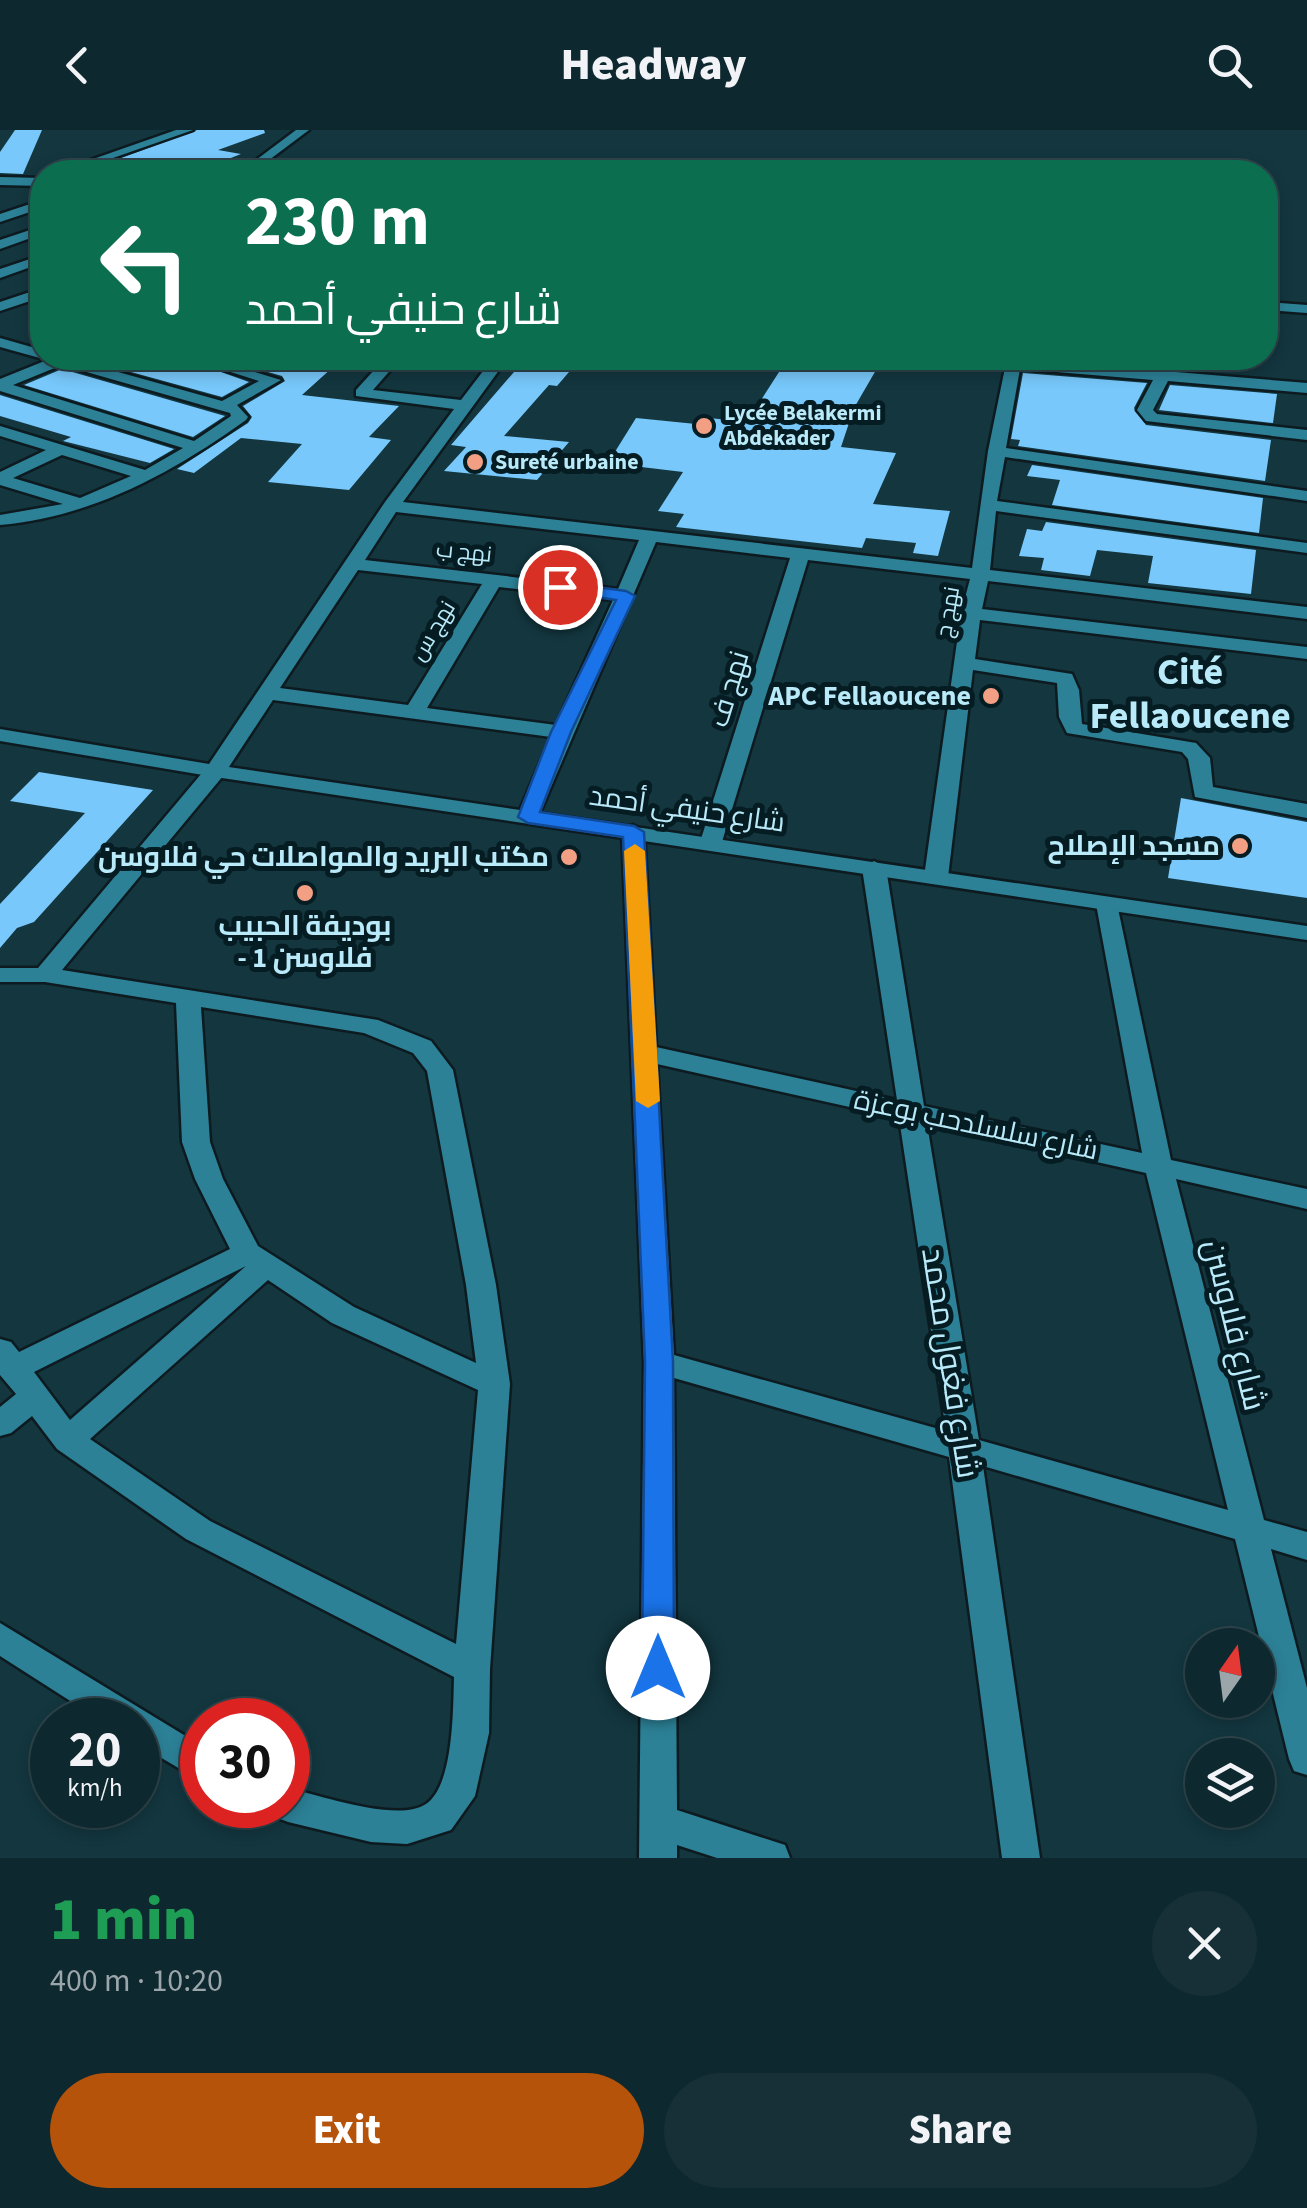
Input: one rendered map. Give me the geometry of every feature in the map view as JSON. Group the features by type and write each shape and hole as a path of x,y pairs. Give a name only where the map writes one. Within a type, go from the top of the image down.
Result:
{"street":[{"path":"98,160 187,130"},
{"path":"262,160 303,130"},
{"path":"0,182 30,181"},
{"path":"0,218 30,208"},
{"path":"0,245 30,234"},
{"path":"0,236 30,242"},
{"path":"0,274 30,263"},
{"path":"2,306 30,296"},
{"path":"2,306 24,311"},
{"path":"1278,307 1307,309"},
{"path":"0,342 30,351"},
{"path":"34,370 0,386 196,447"},
{"path":"0,520 30,518 81,504 145,475 240,417 236,410 224,406 95,370"},
{"path":"224,406 273,380 237,370"},
{"path":"382,370 362,393 462,405"},
{"path":"45,975 215,771 392,506 490,370"},
{"name":"نهج ج","path":"936,877 971,613 981,573 996,451 1012,370"},
{"path":"1137,370 1162,377 1307,388"},
{"path":"1162,377 1145,410 1152,418 1307,435"},
{"path":"0,431 145,475"},
{"path":"0,479 62,449"},
{"path":"996,451 1307,496"},
{"path":"0,479 81,504"},
{"path":"392,506 1307,613"},
{"path":"988,506 1307,548"},
{"path":"528,817 561,732 626,596 650,534"},
{"name":"نهج ف","path":"710,842 801,553"},
{"name":"نهج ب","path":"356,564 626,596"},
{"name":"نهج س","path":"415,710 495,578"},
{"path":"971,613 1307,653"},
{"path":"965,663 1064,678 1070,687 1068,719 1074,729 1189,747 1199,758 1203,792 1307,810"},
{"path":"268,693 561,732"},
{"name":"شارع حنيفي أحمد","path":"0,735 215,771 1307,933"},
{"path":"634,832 659,1362 658,1839 771,1858"},
{"name":"شارع فغول محمد","path":"874,868 964,1447 1021,1858"},
{"name":"شارع فلاوسن","path":"1108,904 1158,1166 1307,1759"},
{"path":"0,975 45,975 370,1026 422,1047 440,1070 481,1285 494,1384 472,1670 471,1733 456,1796 438,1818 407,1828 371,1825 310,1810"},
{"path":"188,996 196,1142 209,1179 256,1260 343,1315 494,1384"},
{"name":"شارع سلسلدحب بوعزة","path":"646,1053 1307,1198"},
{"path":"256,1260 6,1360 68,1440 198,1530 472,1670"},
{"path":"68,1440 256,1260"},
{"path":"659,1362 1307,1546"},
{"path":"0,1424 34,1397"},
{"path":"0,1638 95,1698"}],"building":[{"path":"15,130 42,130 23,174 0,173 0,152"},
{"path":"197,130 265,133 218,150 241,154 226,160 116,160"},
{"path":"65,370 225,416 193,437 24,385"},
{"path":"124,370 216,370 249,382 222,397"},
{"path":"261,370 330,370 302,395 399,406 369,437 391,440 349,490 268,482 302,444 241,438 194,473 177,469 248,423 252,417 243,406 285,381 282,376"},
{"path":"516,370 571,370 557,386 549,385 504,436 569,442 537,480 444,471 466,447 451,445"},
{"path":"780,370 876,370 854,408 841,447 896,453 873,504 950,511 938,556 913,553 916,543 866,538 862,548 676,527 684,514 658,511 683,472 608,463 636,418 696,424 700,417 747,422"},
{"path":"1023,373 1147,383 1134,408 1146,425 1271,440 1265,481 1018,446 1020,440 1011,439"},
{"path":"1170,385 1277,394 1273,423 1159,410"},
{"path":"0,395 174,449 150,463 63,441 71,437 0,416"},
{"path":"1032,465 1263,498 1259,533 1052,505 1060,480 1027,476"},
{"path":"1046,522 1256,550 1251,594 1148,583 1153,556 1097,550 1090,576 1041,570 1044,558 1019,556 1027,529 1042,531"},
{"path":"39,772 153,790 34,922 17,928 0,948 0,904 85,813 10,801"},
{"name":"مسجد اﻹصلاح","path":"1181,798 1307,822 1307,898 1168,878"}],"slow traffic":[{"path":"635,851 648,1101"}],"place":[{"name":"Lycée Belakermi Abdekader","path":"704,426"},
{"name":"Sureté urbaine","path":"475,462"},
{"name":"APC Fellaoucene","path":"991,696"},
{"name":"مسجد اﻹصلاح","path":"1240,846"},
{"name":"مكتب البريد والمواصلات حي فلاوسن","path":"569,857"},
{"name":"بوديفة الحبيب - فلاوسن 1","path":"305,893"}],"district":[{"name":"Cité Fellaoucene","path":"1190,694"}],"route":[{"path":"560,587 626,596 561,732 528,817 634,832 659,1362 658,1668"}]}
